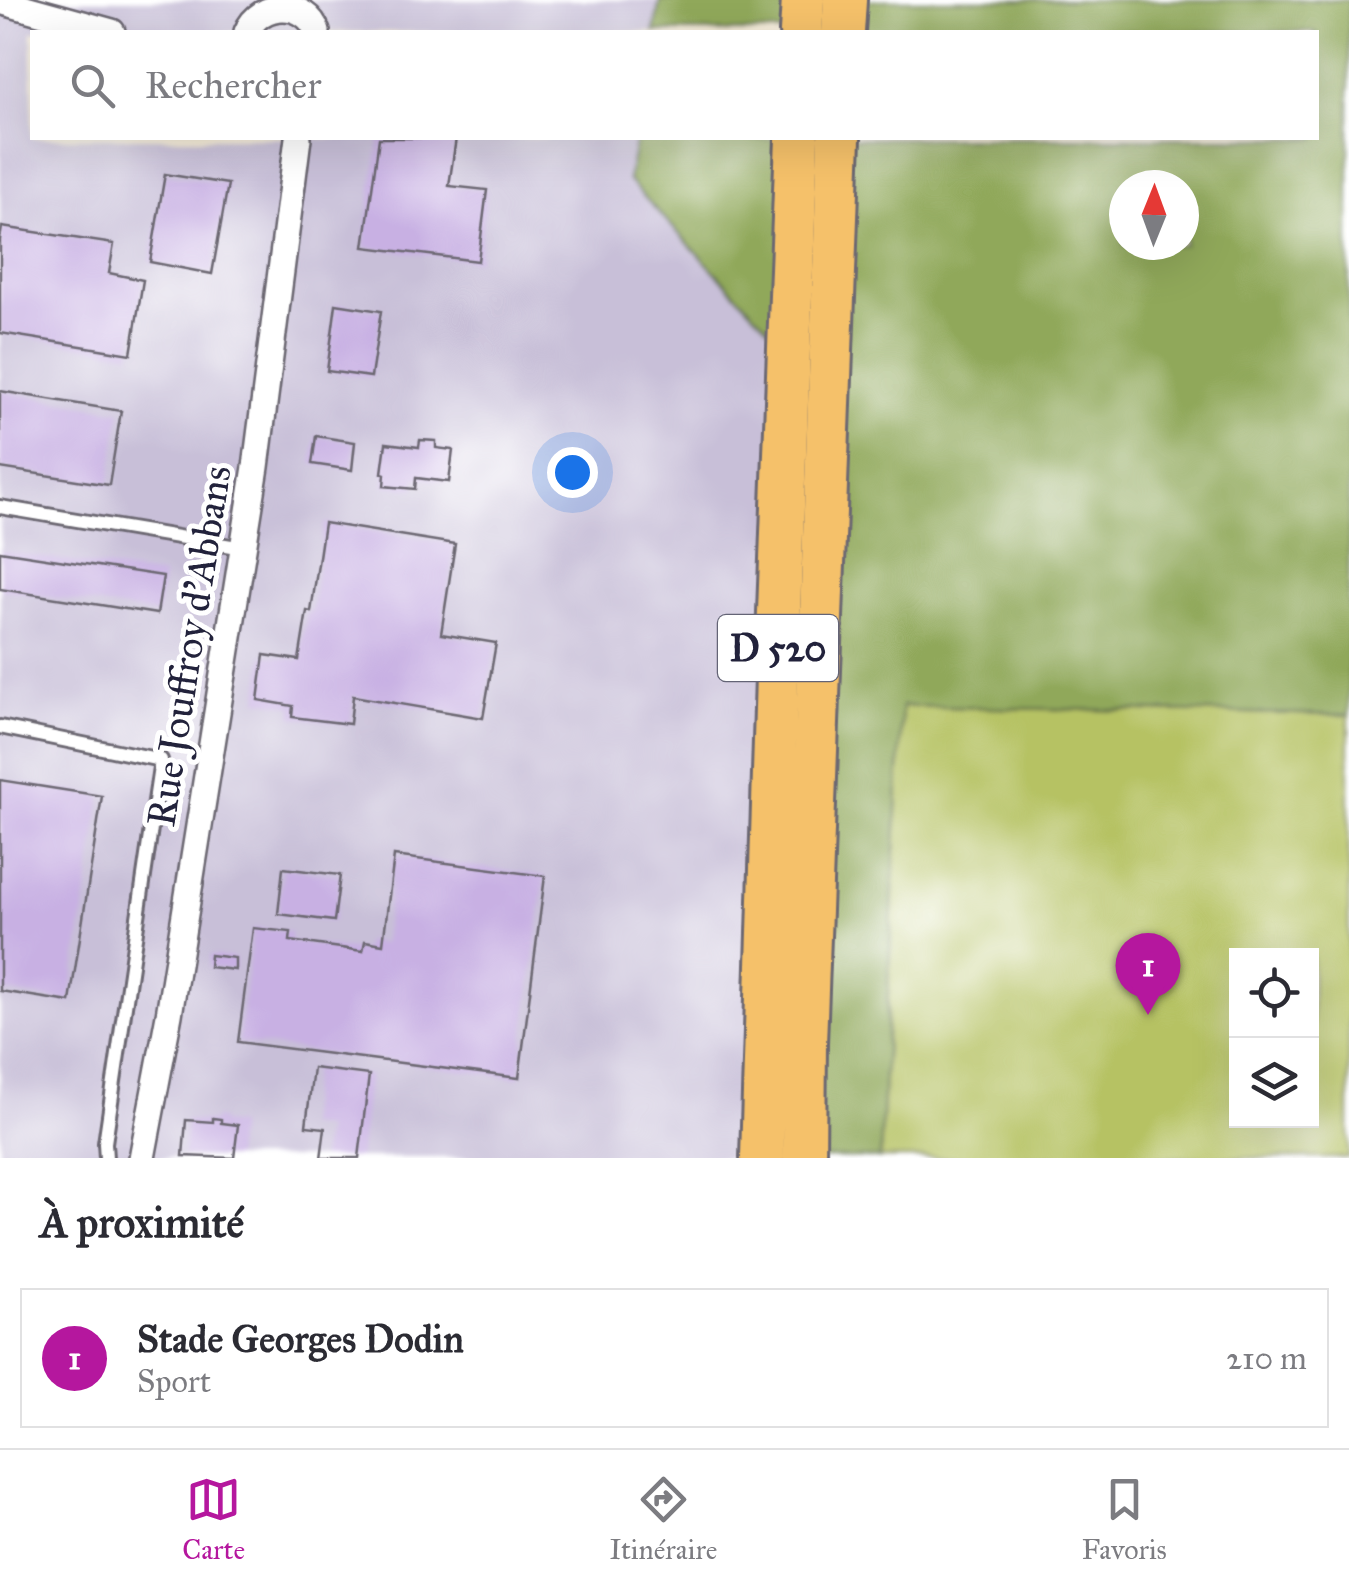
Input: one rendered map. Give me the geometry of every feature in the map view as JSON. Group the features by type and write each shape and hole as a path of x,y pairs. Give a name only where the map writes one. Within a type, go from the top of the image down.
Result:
{"highway":[{"path":"801,30 803,0"},
{"path":"844,30 845,0"},
{"name":"D 520","path":"762,1158 797,140"},
{"name":"D 520","path":"804,1158 807,983 839,140"}],"street":[{"path":"0,1 105,30"},
{"path":"248,30 252,18 272,2 299,6 311,16 315,30"},
{"name":"Rue Jouffroy d'Abbans","path":"142,1158 169,1015 256,467 296,140"}],"lane":[{"path":"0,507 243,548"},
{"path":"0,726 161,760 105,1142 106,1158"}],"shaded area":[{"path":"0,0 660,0 654,30 30,30 30,140 636,140 628,180 815,377 781,1158 0,1158"}],"green space":[{"path":"660,0 1349,0 1349,715 902,706 880,1158 781,1158 815,377 628,180 636,140 1319,140 1319,30 654,30"},
{"path":"902,706 1349,715 1349,1158 880,1158"}],"building":[{"path":"379,140 456,140 449,186 487,190 478,261 364,247"},
{"path":"165,174 228,184 212,274 150,262"},
{"path":"2,227 114,244 109,273 143,280 131,354 0,333"},
{"path":"336,304 381,311 371,377 327,371"},
{"path":"0,391 121,411 109,485 0,468"},
{"path":"316,436 355,442 352,470 312,464"},
{"path":"420,440 436,441 436,448 453,450 449,482 416,478 415,489 384,486 386,443 419,447"},
{"path":"324,523 455,544 441,634 496,643 483,718 353,696 350,724 292,717 293,706 258,700 264,655 299,660 307,611 311,612"},
{"path":"0,551 163,576 157,614 0,589"},
{"path":"0,780 102,796 70,1002 0,991"},
{"path":"394,856 545,876 519,1078 238,1042 253,928 291,932 290,941 363,951 365,941 383,944"},
{"path":"283,868 340,875 334,921 278,914"},
{"path":"210,955 235,958 235,970 209,967"},
{"path":"313,1068 369,1075 359,1158 321,1158 325,1128 306,1126"},
{"path":"213,1118 238,1125 234,1158 183,1156 186,1120 213,1122"}],"place":[{"name":"Stade Georges Dodin","path":"1148,1015"}]}
